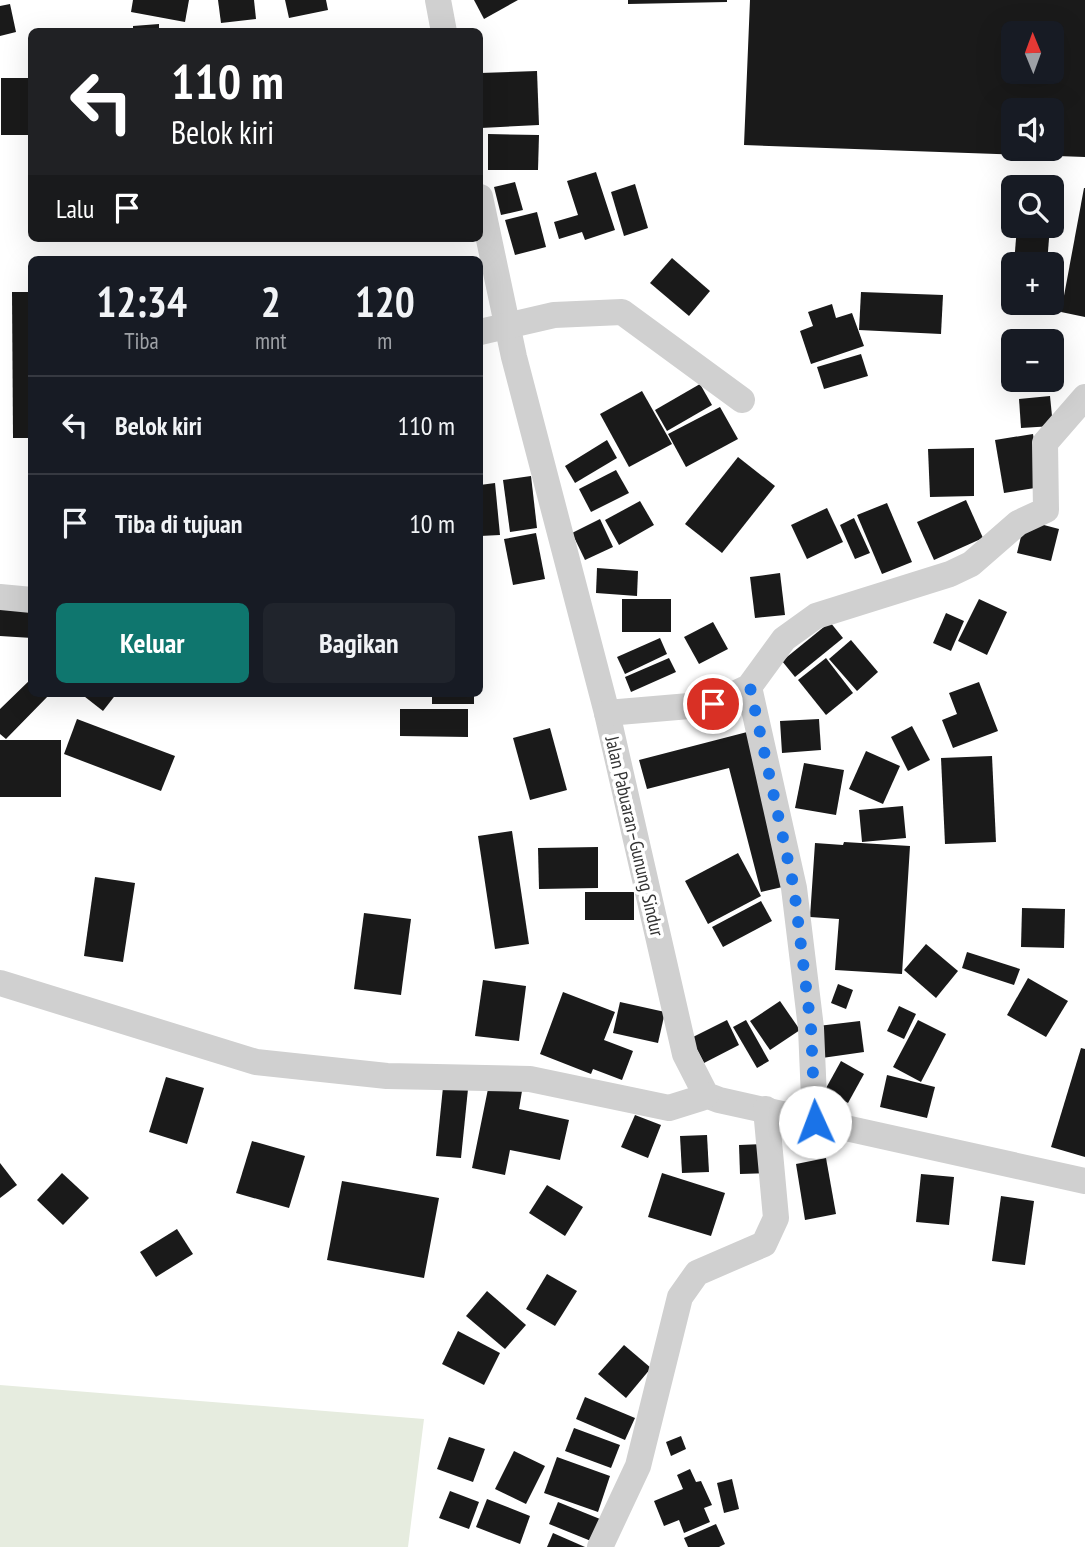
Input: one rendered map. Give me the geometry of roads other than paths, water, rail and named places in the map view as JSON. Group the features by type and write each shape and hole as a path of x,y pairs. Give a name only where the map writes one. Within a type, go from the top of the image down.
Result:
{"street":[{"path":"438,0 443,28"},
{"name":"Jalan Pabuaran–Gunung Sindur","path":"483,211 507,327 607,713 685,1054 706,1095"},
{"path":"483,331 554,315 622,312 742,400"},
{"path":"607,713 713,704 750,687 784,639 816,616 950,574 971,564 1018,523 1046,510 1045,443 1085,397"},
{"path":"0,597 28,600"},
{"path":"750,687 794,888 811,1028 815,1122"},
{"path":"0,983 256,1062 387,1076 530,1079 669,1108 706,1095 815,1122 1085,1181"},
{"path":"600,1547 638,1466 680,1297 697,1273 764,1244 776,1218 766,1110"}]}
